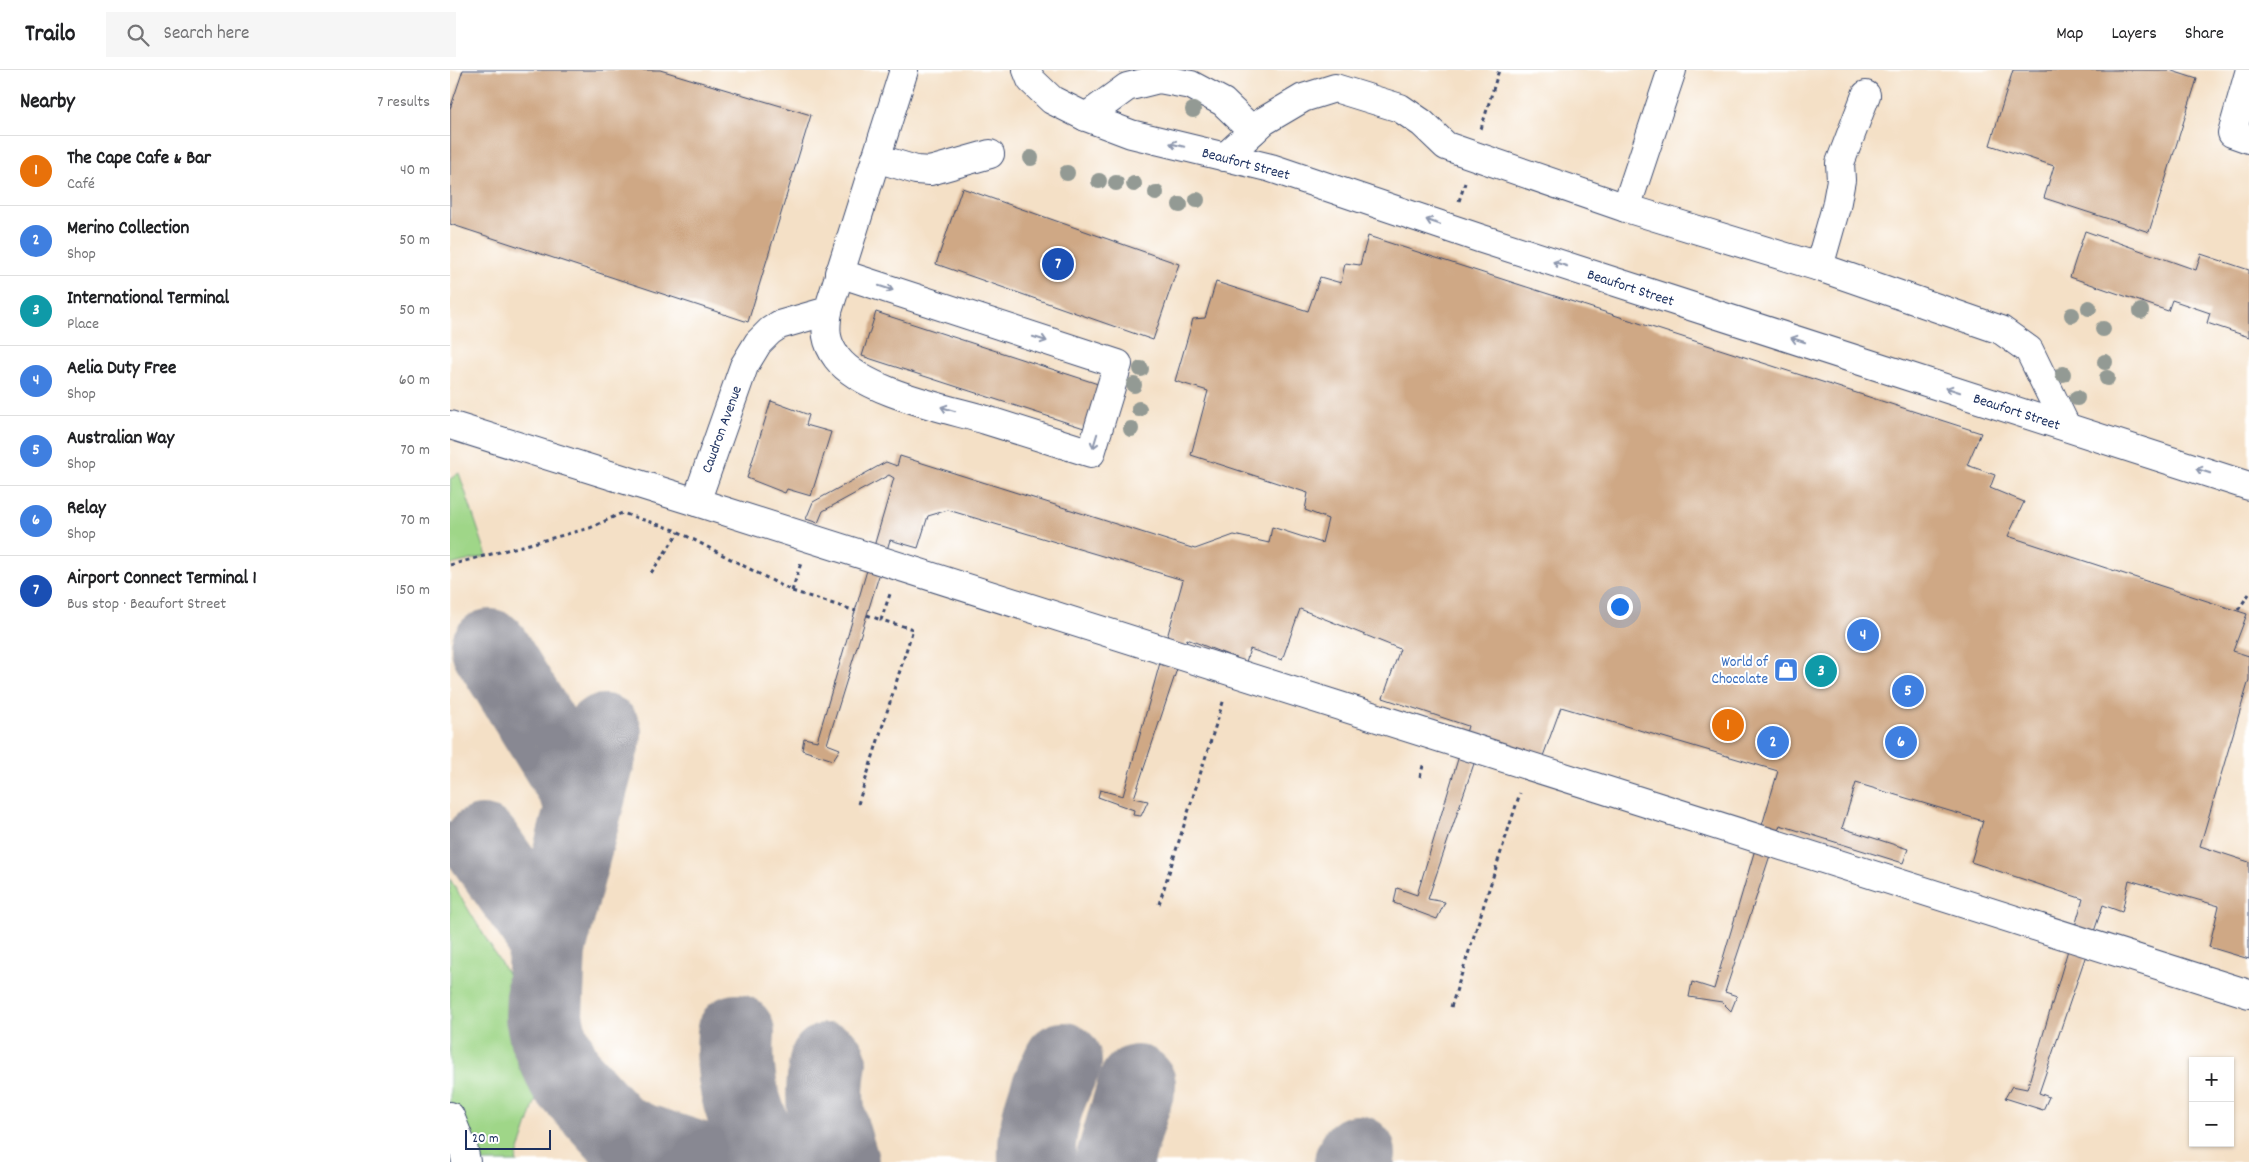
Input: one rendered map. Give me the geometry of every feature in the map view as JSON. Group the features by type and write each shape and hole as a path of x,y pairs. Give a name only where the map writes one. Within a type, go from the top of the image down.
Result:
{"street":[{"path":"839,273 1118,364 1091,453 897,393 858,377 838,358 830,346 825,332 828,312 839,273 904,70"},
{"name":"Beaufort Street","path":"1026,70 1031,80 1052,100 1086,117 1131,134 1271,168 1479,238 2249,486"},
{"path":"1626,208 1672,70"},
{"path":"2249,73 2232,133 2249,140"},
{"path":"1086,117 1127,87 1159,78 1191,85 1223,102 1253,131"},
{"path":"1225,157 1264,121 1303,98 1335,88 1400,108 1422,123 1446,146 1626,208 1819,267 2001,330 2029,350 2066,426"},
{"path":"1819,267 1836,207 1841,180 1840,163 1866,95"},
{"path":"876,158 916,170 930,171 990,154"},
{"name":"Caudron Avenue","path":"696,502 744,366 758,343 779,325 828,312"},
{"path":"450,424 899,568 2249,994"},
{"path":"450,1116 464,1150 466,1162"}],"path":[{"path":"450,565 590,528 622,512 679,532 792,591 856,611"},
{"path":"651,573 679,532"},
{"path":"882,620 899,568"},
{"path":"2238,610 2249,594"},
{"path":"858,804 913,629 867,615"},
{"path":"1159,904 1233,672"},
{"path":"1451,1007 1529,766"}],"green space":[{"path":"459,473 487,556 450,565 450,479"},
{"path":"450,879 511,980 511,1037 519,1068 537,1096 516,1160 518,1162 450,1162"}],"building":[{"path":"463,70 660,70 811,115 748,322 450,224 450,109"},
{"path":"2013,70 2169,70 2197,79 2149,232 2044,198 2054,166 1990,145"},
{"path":"962,188 1179,264 1153,340 936,264"},
{"path":"2085,231 2196,270 2201,254 2249,270 2249,337 2207,323 2210,313 2172,300 2168,311 2070,277"},
{"path":"1368,236 1981,433 1967,465 1995,475 1990,488 2024,502 2008,536 2247,614 2233,651 2249,656 2249,680 2200,846 2249,862 2249,959 2209,947 2219,906 2129,880 2122,912 2103,905 2039,1093 2049,1097 2043,1110 2005,1098 2012,1086 2027,1089 2083,899 1971,862 1983,821 1856,783 1842,828 1908,849 1903,863 1780,825 1725,992 1737,996 1731,1011 1722,1002 1689,997 1692,982 1714,989 1778,771 1561,707 1542,759 1481,743 1428,899 1445,902 1437,919 1394,903 1397,888 1417,895 1468,726 1383,698 1400,649 1300,609 1282,660 1250,649 1246,662 1187,639 1134,798 1148,801 1141,816 1133,815 1134,810 1098,797 1100,790 1123,796 1183,580 948,510 928,516 918,548 890,540 827,744 840,749 833,760 802,750 804,738 817,741 894,478 889,475 823,511 818,523 806,519 813,502 886,462 897,466 900,456 1195,549 1234,535 1269,543 1272,527 1322,543 1328,519 1305,510 1308,493 1191,455 1208,391 1175,381 1193,319 1205,318 1216,282 1308,311 1320,277 1341,283 1345,263 1360,265"},
{"path":"876,312 1101,385 1087,429 862,356"},
{"path":"771,401 809,415 806,425 831,432 811,496 787,489 785,493 747,478"}],"taxiway":[{"path":"490,648 578,790 582,799 582,808"},
{"path":"603,733 547,949 544,1017 548,1036 566,1076 616,1131 638,1141 703,1162"},
{"path":"482,844 541,928 547,949"},
{"path":"736,1033 735,1051 738,1084 746,1115 768,1162"},
{"path":"1037,1162 1038,1135 1043,1110 1063,1061"},
{"path":"828,1062 825,1102 840,1162"},
{"path":"1114,1162 1137,1084"},
{"path":"1353,1162 1357,1154"}],"place":[{"name":"Airport Connect Terminal 1","path":"1058,264"},
{"name":"Aelia Duty Free","path":"1863,635"},
{"name":"World of Chocolate","path":"1786,670"},
{"name":"International Terminal","path":"1821,671"},
{"name":"Australian Way","path":"1908,691"},
{"name":"The Cape Cafe & Bar","path":"1728,725"},
{"name":"Merino Collection","path":"1773,742"},
{"name":"Relay","path":"1901,742"}]}
